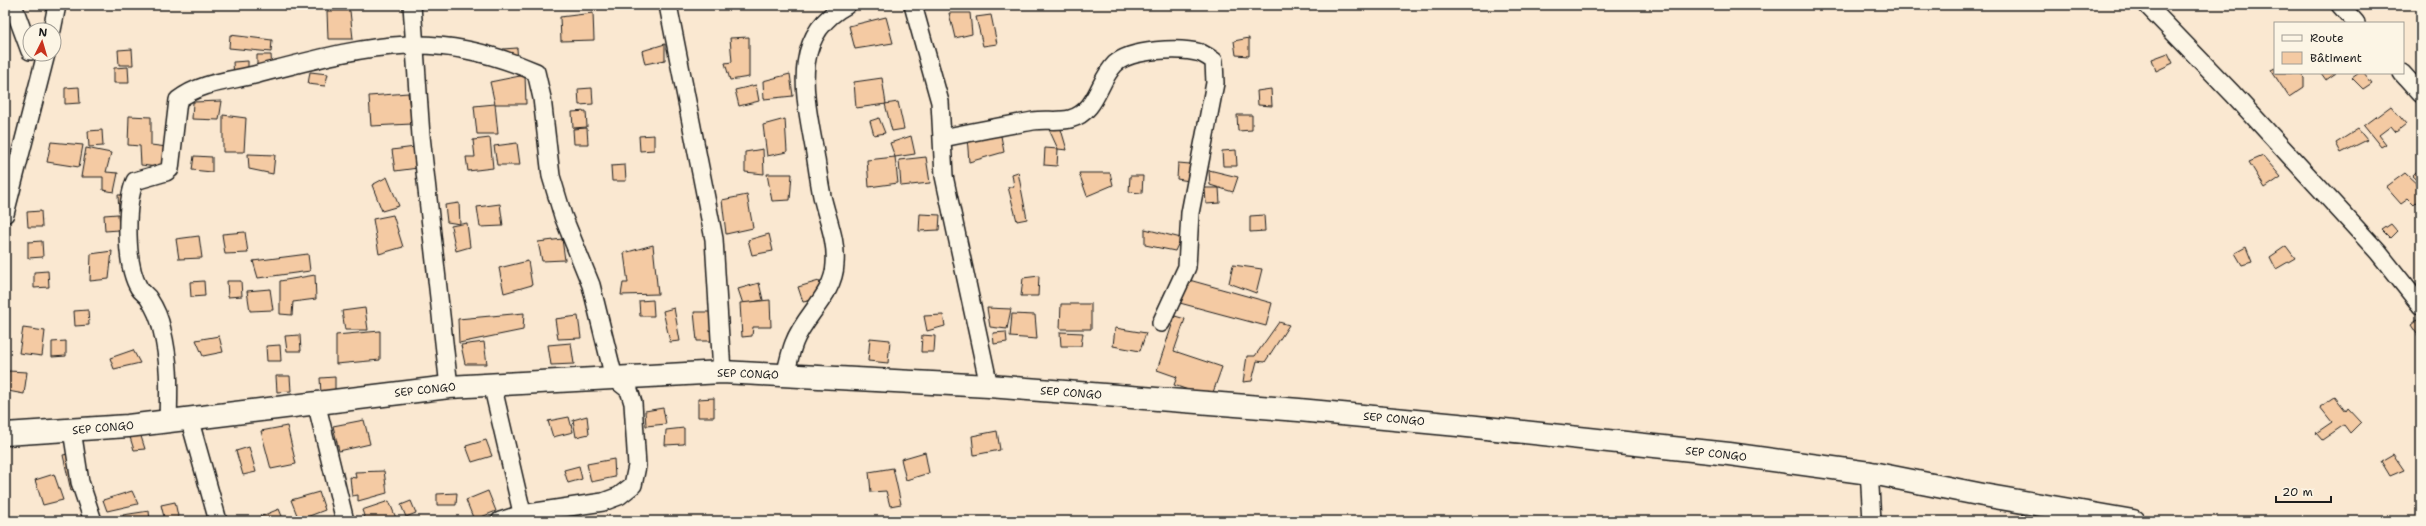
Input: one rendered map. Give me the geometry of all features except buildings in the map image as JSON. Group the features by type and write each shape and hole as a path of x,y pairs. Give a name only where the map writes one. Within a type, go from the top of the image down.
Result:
{"street":[{"path":"13,5 22,30"},
{"path":"54,22 57,5"},
{"path":"412,5 421,136 449,387"},
{"path":"668,5 714,239 722,372"},
{"path":"785,375 794,342 833,280 835,264 835,244 822,196 805,103 805,60 810,46 826,21 838,10 847,5"},
{"path":"913,5 940,102 944,176 989,386"},
{"path":"2147,5 2233,94 2378,252 2421,306"},
{"path":"2340,5 2355,22"},
{"path":"218,521 178,419 169,361 162,330 149,298 139,289 134,277 128,227 130,197 136,181 166,172 170,169 178,100 191,90 210,84 237,80 362,48 414,44 454,47 495,57 536,72 542,98 551,176 564,216 591,285 614,378 629,390 633,403 637,466 633,485 619,496 603,502 500,521"},
{"path":"943,138 1035,121 1069,119 1081,114 1098,94 1116,64 1133,54 1156,51 1184,51 1201,53 1214,61 1215,83 1190,213 1187,267 1161,323"},
{"path":"34,62 41,80"},
{"path":"5,214 44,62"},
{"path":"2403,74 2421,94"},
{"name":"SEP CONGO","path":"5,434 72,430 178,419 449,387 722,372 989,386 1299,410 1450,424 1729,454 1869,471 2133,521"},
{"path":"492,384 523,517"},
{"path":"316,402 344,521"},
{"path":"72,430 80,482 93,521"},
{"path":"1869,471 1872,521"}]}
